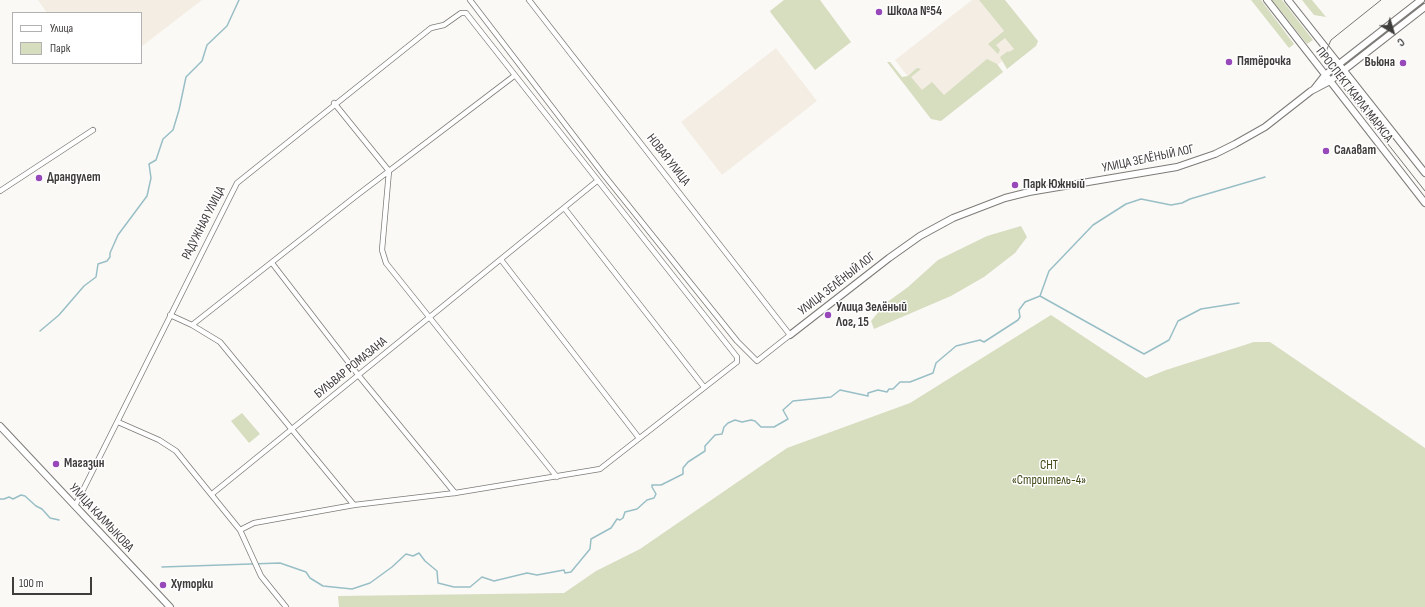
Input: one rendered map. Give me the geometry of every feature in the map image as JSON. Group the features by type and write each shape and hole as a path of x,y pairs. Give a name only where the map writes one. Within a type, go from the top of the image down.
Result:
{"street":[{"name":"УЛИЦА ЗЕЛЁНЫЙ ЛОГ","path":"470,0 608,181 737,341 757,361 889,258 920,236 953,218 1005,198 1029,192 1146,173 1215,154 1259,130 1311,91"},
{"name":"НОВАЯ УЛИЦА","path":"529,0 790,335"},
{"name":"ПРОСПЕКТ КАРЛА МАРКСА","path":"1267,0 1425,203"},
{"name":"ПРОСПЕКТ КАРЛА МАРКСА","path":"1288,0 1425,173"},
{"path":"1311,91 1325,75 1421,0"},
{"path":"1311,91 1330,82 1425,7"},
{"name":"РАДУЖНАЯ УЛИЦА","path":"75,506 237,183 334,103 431,28 444,25 463,12 469,16 514,76"},
{"path":"192,325 389,171 514,76 737,357 736,363 600,469 455,493 354,505 254,523 240,530"},
{"path":"334,103 389,171 382,250 386,263 557,477"},
{"path":"0,191 93,130"},
{"name":"БУЛЬВАР РОМАЗАНА","path":"212,494 565,209 597,181"},
{"path":"565,209 704,387"},
{"path":"502,260 639,438"},
{"path":"272,263 359,376 455,493"},
{"path":"170,315 192,325 220,342 354,505"},
{"path":"118,422 159,440 176,451 240,530 261,576 286,607"},
{"name":"УЛИЦА КАЛМЫКОВА","path":"0,426 170,607"}],"shaded area":[{"path":"38,0 202,0 142,46 142,12 46,12"},
{"path":"972,0 979,0 1018,49 936,113 895,60"},
{"path":"776,48 817,101 722,175 681,122"}],"green space":[{"path":"784,0 820,0 851,42 815,70 770,11"},
{"path":"979,0 1005,0 1038,41 1036,46 1007,69 1000,57 1008,51 1009,52 1014,49 1005,38 996,45 1000,50 998,54 988,44 1004,31"},
{"path":"1251,0 1261,0 1294,44 1289,48"},
{"path":"1272,0 1282,0 1313,40 1307,44"},
{"path":"1302,0 1312,0 1326,17 1314,15"},
{"path":"987,59 997,64 1003,72 941,121 931,119 887,62 890,62 902,77 908,76 917,68 921,69 911,77 922,90 932,82 944,95"},
{"path":"1021,226 1027,237 1015,253 984,277 951,296 874,329 871,321 886,303 908,287 938,260 987,236"},
{"name":"СНТ «Строитель-4»","path":"1051,315 1146,378 1166,370 1254,342 1270,342 1425,448 1425,607 339,607 338,596 564,593 596,571 640,549 787,448 910,403"},
{"path":"242,413 260,434 249,443 231,421"}],"waterway":[{"path":"40,331 59,315 84,286 96,277 98,264 107,261 110,257 110,253 118,235 147,196 151,178 149,164 156,160 163,139 173,130 186,77 202,61 207,45 227,26 239,0"},
{"path":"162,567 280,563 306,572 310,578 323,586 352,589 370,583 392,567 406,554 413,556 419,553 425,561 437,571 438,583 454,587 470,587 482,577 494,581 527,573 537,575 564,570 565,573 571,572 590,549 591,539 611,528 617,519 620,520 623,518 625,512 637,509 647,500 654,498 656,494 652,485 661,485 683,474 683,468 688,462 705,451 705,446 715,435 722,434 724,427 728,423 735,420 742,422 751,420 755,421 761,427 774,427 788,419 783,410 793,401 831,397 840,390 868,396 868,393 878,390 887,392 889,389 893,389 900,382 910,382 933,373 936,363 956,346 980,340 984,342 1018,320 1020,317 1019,310 1025,302 1040,296 1049,271 1093,225 1126,204 1141,199 1171,205 1182,203 1190,199 1265,177"},
{"path":"1040,296 1144,354 1169,340 1178,321 1201,309 1239,303"},
{"path":"0,499 9,497 13,499 21,495 25,496 36,506 42,509 50,518 59,520"}],"tram line":[{"path":"1381,0 1331,40 1327,49 1326,62 1335,77 1425,191"}],"place":[{"name":"Школа №54","path":"879,12"},
{"name":"Пятёрочка","path":"1229,62"},
{"name":"Вьюна","path":"1403,63"},
{"name":"Салават","path":"1326,151"},
{"name":"Драндулет","path":"39,178"},
{"name":"Парк Южный","path":"1015,185"},
{"name":"Улица Зелёный Лог, 15","path":"828,315"},
{"name":"Магазин","path":"56,464"},
{"name":"Хуторки","path":"163,585"}]}
